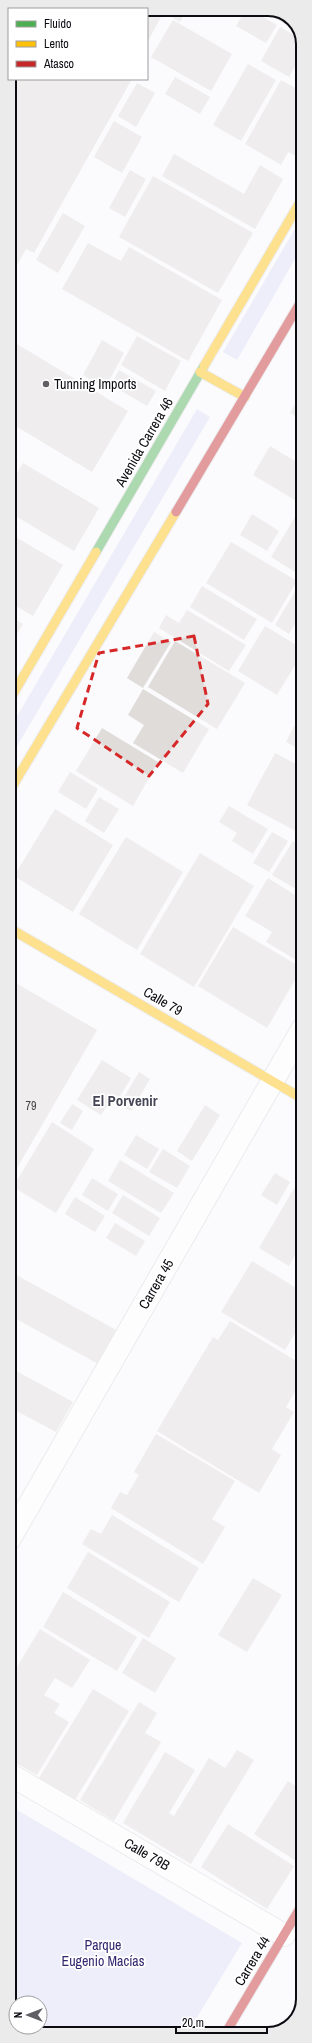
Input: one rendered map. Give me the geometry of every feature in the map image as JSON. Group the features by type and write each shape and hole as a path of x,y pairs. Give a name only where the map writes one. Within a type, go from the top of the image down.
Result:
{"main road":[{"name":"Avenida Carrera 46","path":"16,689 296,209"},
{"path":"16,780 296,310"},
{"path":"200,372 245,398"},
{"name":"Calle 79","path":"16,932 296,1095"},
{"name":"Carrera 44","path":"229,2027 296,1915"}],"street":[{"name":"Carrera 45","path":"16,1528 296,1040"},
{"name":"Calle 79B","path":"16,1778 284,1935"}],"highlighted area":[{"path":"194,636 208,704 149,776 77,728 99,653"}],"green space":[{"path":"296,227 296,257 237,360 223,352"},
{"path":"197,409 210,417 16,748 16,718"},
{"name":"Parque Eugenio Macías","path":"16,1809 242,1943 191,2027 48,2027 48,1995 16,1995"}],"building":[{"path":"148,16 161,17 148,41"},
{"path":"169,16 184,16 180,22"},
{"path":"242,16 261,16 277,25 266,43 236,26"},
{"path":"272,16 279,18 290,27"},
{"path":"173,20 232,54 211,91 151,57"},
{"path":"280,27 294,35 296,40 296,64 289,77 261,61"},
{"path":"248,64 276,80 241,141 213,125"},
{"path":"175,77 210,97 200,114 165,94"},
{"path":"16,80 131,80 34,253 26,249 16,267"},
{"path":"281,80 296,88 296,156 288,152 281,165 245,144"},
{"path":"137,83 155,93 136,127 118,116"},
{"path":"114,121 142,137 122,173 94,157"},
{"path":"174,154 244,194 260,165 283,179 255,229 162,176"},
{"path":"130,170 146,179 125,217 109,208"},
{"path":"153,176 253,233 218,293 119,237"},
{"path":"63,213 85,226 58,273 36,260"},
{"path":"88,243 121,261 129,247 222,300 188,361 62,289"},
{"path":"137,336 181,361 165,391 121,365"},
{"path":"102,340 124,353 105,388 83,375"},
{"name":"Tunning Imports","path":"17,344 128,411 92,472 16,426"},
{"path":"119,370 156,391 147,406 111,385"},
{"path":"296,402 296,416 290,413"},
{"path":"270,446 296,462 296,501 253,475"},
{"path":"23,463 99,508 74,551 16,516 16,475"},
{"path":"252,514 279,531 267,551 240,535"},
{"path":"295,517 296,570 295,572 271,557"},
{"path":"16,537 63,565 33,616 16,606"},
{"path":"231,542 296,580 272,623 206,583"},
{"path":"202,586 257,619 244,640 190,607"},
{"path":"296,590 296,622 289,634 275,625"},
{"path":"187,610 246,645 229,671 159,628 166,615 179,623"},
{"path":"16,620 23,624 16,636"},
{"path":"265,626 296,645 296,664 277,695 238,671"},
{"path":"154,632 171,642 143,688 127,678"},
{"path":"175,641 245,683 217,729 148,687"},
{"path":"143,689 209,729 183,773 133,743 144,725 128,715"},
{"path":"294,726 296,727 296,748 286,742"},
{"path":"102,728 158,762 133,806 76,771"},
{"path":"275,753 296,764 296,831 247,805"},
{"path":"70,772 98,789 86,809 58,792"},
{"path":"99,797 119,809 104,833 85,821"},
{"path":"229,806 268,829 253,854 232,841 237,833 219,822"},
{"path":"55,809 113,845 73,912 16,877 16,873"},
{"path":"272,832 288,841 269,872 253,863"},
{"path":"126,837 183,872 137,950 79,914"},
{"path":"293,841 296,843 296,889 272,875"},
{"path":"200,853 254,886 194,987 140,954"},
{"path":"268,878 296,896 296,960 266,942 272,932 245,916"},
{"path":"233,927 296,964 296,978 267,1028 198,986"},
{"path":"16,983 97,1030 16,1170"},
{"path":"102,1060 131,1078 116,1103 111,1100 101,1115 77,1100"},
{"path":"139,1072 150,1079 131,1111 120,1104"},
{"path":"72,1104 83,1111 72,1130 60,1123"},
{"path":"205,1105 220,1115 192,1161 177,1151"},
{"path":"52,1122 94,1149 56,1213 16,1189 16,1182"},
{"path":"136,1135 159,1149 147,1169 124,1155"},
{"path":"163,1149 190,1166 177,1188 149,1172"},
{"path":"120,1160 174,1193 161,1213 108,1181"},
{"path":"275,1173 290,1182 277,1205 261,1195"},
{"path":"92,1178 118,1194 108,1211 82,1195"},
{"path":"296,1185 296,1253 289,1266 259,1248"},
{"path":"123,1195 160,1218 149,1236 112,1213"},
{"path":"75,1197 105,1216 95,1232 65,1214"},
{"path":"115,1223 145,1241 136,1256 106,1238"},
{"path":"252,1261 296,1288 296,1332 285,1350 221,1312"},
{"path":"16,1275 118,1331 100,1365 16,1319"},
{"path":"230,1321 296,1361 296,1390 286,1407 294,1412 272,1449 281,1455 259,1493 157,1431 213,1337 218,1340"},
{"path":"16,1371 73,1402 56,1432 16,1411"},
{"path":"156,1434 235,1481 212,1519 225,1527 203,1564 111,1508 120,1492 127,1495 139,1475 134,1472"},
{"path":"112,1515 199,1568 179,1602 82,1544 91,1529 101,1534"},
{"path":"88,1552 170,1602 149,1638 67,1588"},
{"path":"253,1578 282,1595 247,1652 218,1635"},
{"path":"63,1592 137,1637 117,1671 43,1627"},
{"path":"40,1629 90,1660 72,1688 55,1678 44,1695 60,1704 54,1713 69,1722 37,1775 16,1763 16,1668"},
{"path":"143,1638 176,1658 155,1693 122,1673"},
{"path":"93,1689 129,1711 75,1800 39,1778"},
{"path":"139,1702 157,1713 145,1733 161,1742 114,1821 80,1800"},
{"path":"237,1750 254,1760 191,1864 123,1823 165,1752 195,1770 169,1813 174,1816 209,1758 225,1768"},
{"path":"288,1781 296,1786 296,1861 254,1834"},
{"path":"228,1824 294,1866 267,1909 201,1867"}],"traffic: fast":[{"path":"96,552 204,366"}],"traffic: slow":[{"path":"204,366 296,209"},
{"path":"200,372 245,397"},
{"path":"16,780 176,512"},
{"path":"16,689 96,552"},
{"path":"16,932 296,1095"}],"traffic: jam":[{"path":"176,512 296,310"},
{"path":"229,2027 296,1915"}],"place":[{"name":"Tunning Imports","path":"46,384"}],"district":[{"name":"El Porvenir","path":"125,1101"}]}
